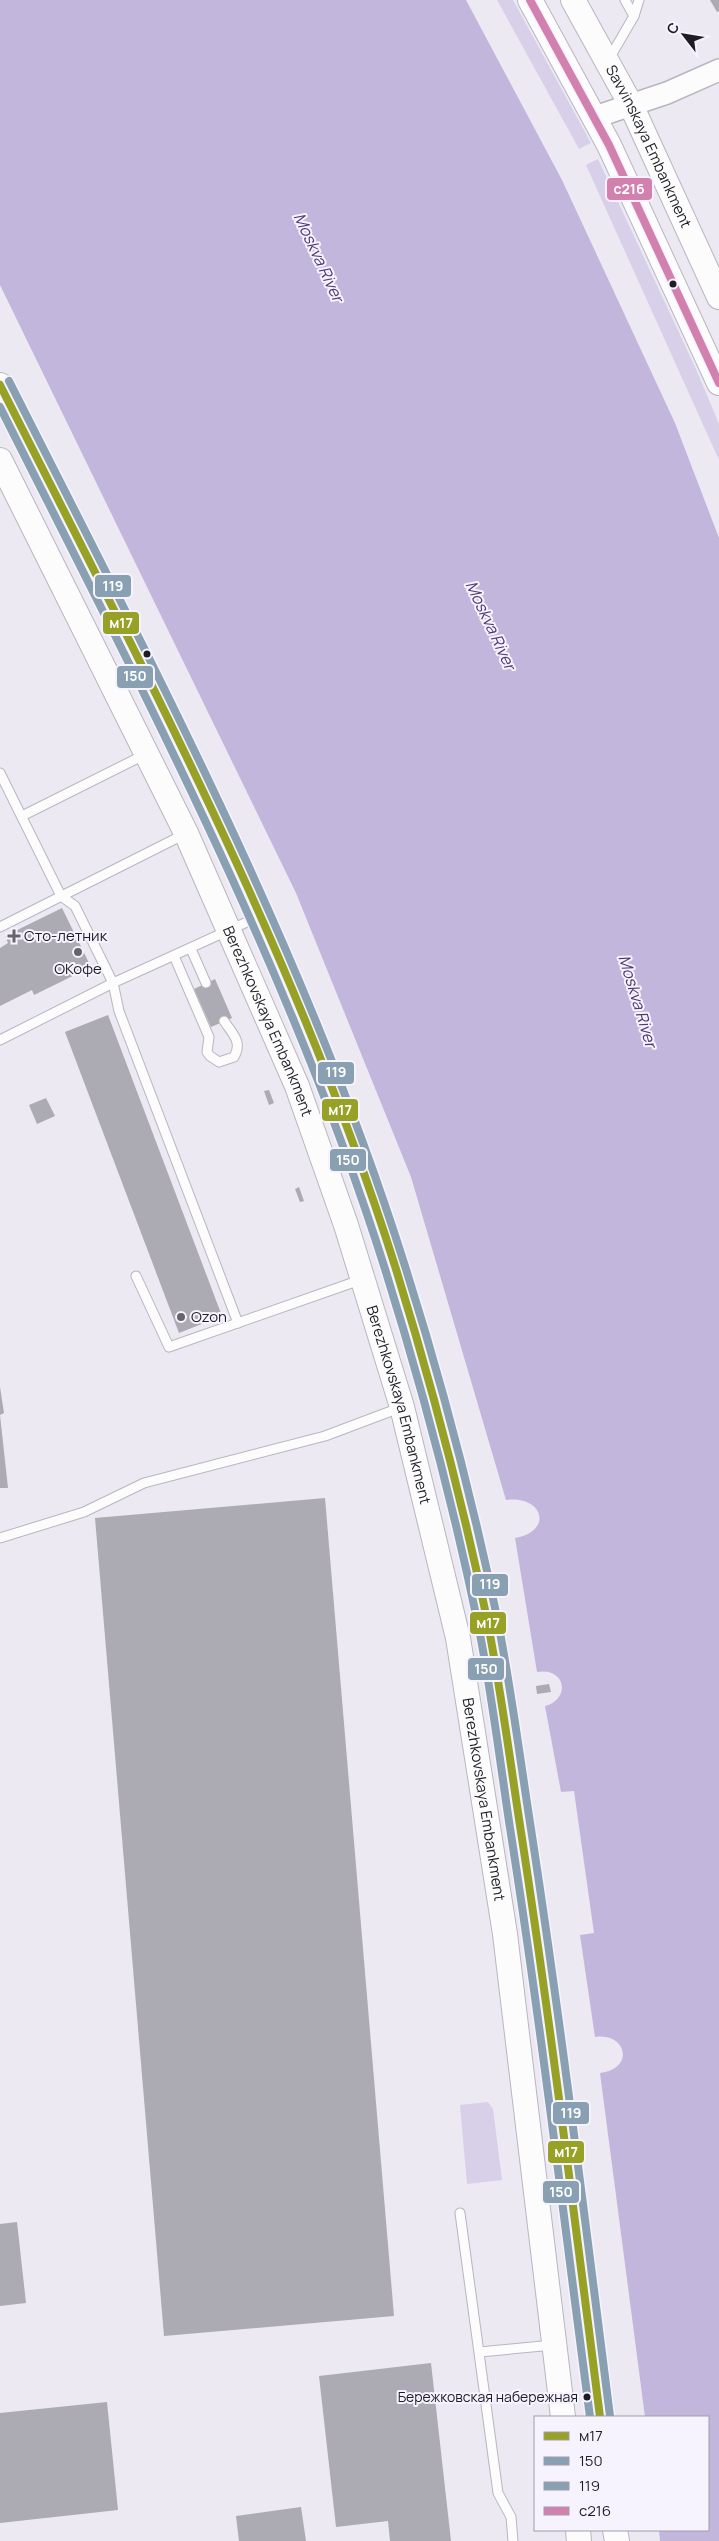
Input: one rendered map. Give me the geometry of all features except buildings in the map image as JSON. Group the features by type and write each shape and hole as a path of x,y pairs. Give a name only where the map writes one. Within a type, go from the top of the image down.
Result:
{"main road":[{"path":"530,0 595,117 719,384"},
{"name":"Savvinskaya Embankment","path":"573,0 631,105 719,297"},
{"path":"0,385 181,746 261,916 326,1071 378,1216 450,1460 488,1624 537,1932 600,2416"},
{"name":"Berezhkovskaya Embankment","path":"0,460 186,833 297,1086 363,1279 402,1407 458,1638 505,1934 563,2416"}],"street":[{"path":"595,117 667,93 719,70"}],"lane":[{"path":"625,0 634,16"},
{"path":"608,62 634,16 639,0"},
{"path":"22,816 146,754"},
{"path":"0,773 61,896 75,906 113,982 118,1010 238,1323"},
{"path":"0,927 186,833"},
{"path":"0,1040 113,982 231,932 261,916"},
{"path":"191,949 206,983"},
{"path":"174,956 209,1037 207,1052 214,1060 219,1062 234,1057 238,1046 235,1036 224,1021"},
{"path":"136,1276 169,1347 363,1279"},
{"path":"0,1538 84,1512 144,1483 325,1436 402,1407"},
{"path":"460,2213 498,2493 511,2517 513,2541"},
{"path":"480,2352 553,2345"}],"shaded area":[{"path":"497,0 513,0 591,143 579,149"},
{"path":"598,159 696,369 719,424 719,460 586,165"},
{"path":"488,2102 493,2109 502,2180 467,2184 460,2105"}],"water":[{"name":"Moskva River","path":"0,0 466,0 562,180 675,423 719,538 719,2541 660,2541 659,2531 709,2531 709,2416 645,2416 600,2073 611,2070 618,2065 622,2059 623,2052 620,2045 614,2040 606,2037 595,2037 580,1935 594,1933 574,1791 561,1792 545,1706 559,1697 562,1685 554,1674 537,1672 515,1538 527,1534 535,1528 539,1522 539,1514 528,1503 519,1500 506,1500 411,1177 296,893 0,285"}],"transit line":[{"name":"с216","path":"530,0 609,145 719,383"},
{"name":"119","path":"9,381 172,705 275,924 322,1036 365,1148 404,1263 431,1351 477,1528 507,1670 552,1975 610,2416"},
{"name":"м17","path":"0,385 163,709 216,818 266,928 313,1039 356,1151 408,1310 456,1486 487,1619 497,1672 542,1978 600,2416"},
{"name":"150","path":"0,407 159,724 259,938 305,1047 347,1157 385,1269 412,1358 459,1538 488,1679 532,1975 590,2416"}],"place":[{"name":"Сто-летник","path":"14,936"},
{"name":"ОКофе","path":"78,952"},
{"name":"Ozon","path":"181,1317"},
{"name":"Бережковская набережная","path":"587,2397"}]}
